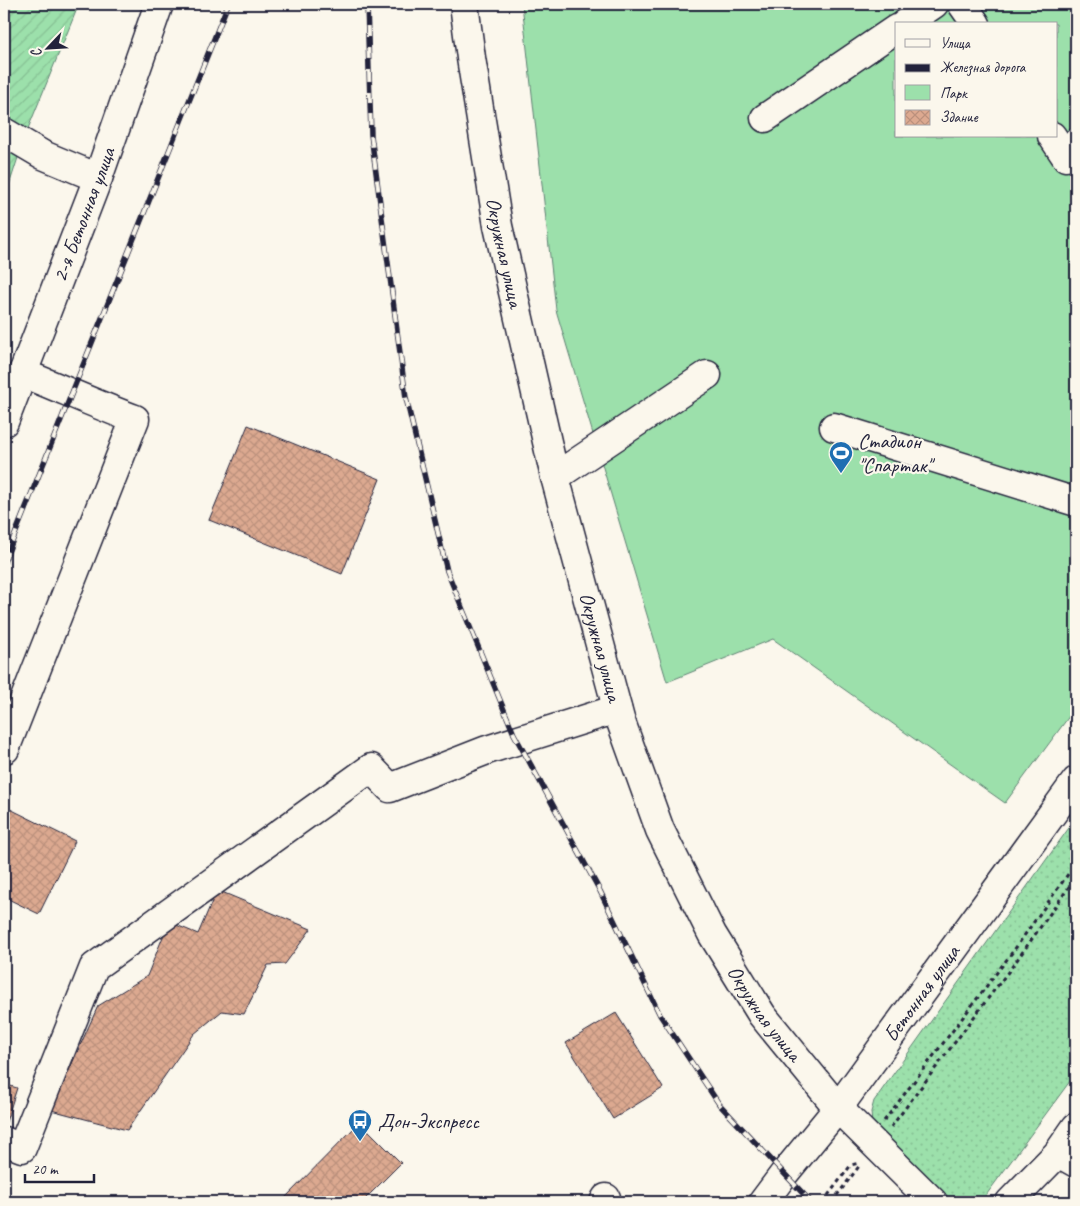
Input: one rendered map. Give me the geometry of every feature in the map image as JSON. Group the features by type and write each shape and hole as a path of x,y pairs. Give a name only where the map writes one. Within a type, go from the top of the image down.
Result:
{"street":[{"name":"2-я Бетонная улица","path":"7,404 22,373 98,178 158,4"},
{"name":"Окружная улица","path":"464,4 498,226 555,477 617,709 660,830 712,934 762,1015 838,1108 933,1202"},
{"path":"907,22 934,4"},
{"path":"962,4 975,22"},
{"path":"765,118 895,30"},
{"path":"4,132 43,155 98,178"},
{"path":"1053,138 1066,157 1076,143"},
{"path":"5,749 135,419 22,373"},
{"path":"555,477 707,375"},
{"path":"834,427 1076,502"},
{"path":"4,1141 22,1148 94,967 371,768 390,788 486,750 617,709"},
{"name":"Бетонная улица","path":"763,1202 838,1108 1076,781"},
{"path":"1010,1202 1067,1158 1076,1127"}],"path":[{"path":"884,1121 1014,950 1076,863"},
{"path":"886,1133 1076,877"},
{"path":"832,1202 862,1162"},
{"path":"824,1202 851,1165"}],"green space":[{"path":"4,4 79,4 25,136 4,201"},
{"name":"Стадион \"Спартак\"","path":"522,4 1076,4 1076,707 1005,803 773,639 667,682 556,310"},
{"path":"1076,818 1076,1073 981,1202 951,1202 914,1163 872,1124 871,1112 874,1101"}],"building":[{"path":"248,425 380,479 342,574 209,520"},
{"path":"4,806 75,841 39,914 4,897"},
{"path":"217,890 311,929 285,964 268,965 244,1014 222,1011 194,1034 127,1130 51,1110 98,1006 147,976 169,922 198,934"},
{"path":"616,1013 663,1088 613,1119 566,1043"},
{"path":"4,1084 17,1088 4,1128"},
{"name":"Дон-Экспресс","path":"360,1122 401,1163 362,1202 281,1202"}],"railway":[{"path":"4,562 228,4"},
{"path":"367,4 371,135 406,398 447,571 514,734 600,891 660,1015 719,1104 811,1202"}],"place":[{"name":"Стадион \"Спартак\"","path":"841,474"},
{"name":"Дон-Экспресс","path":"360,1142"}]}
